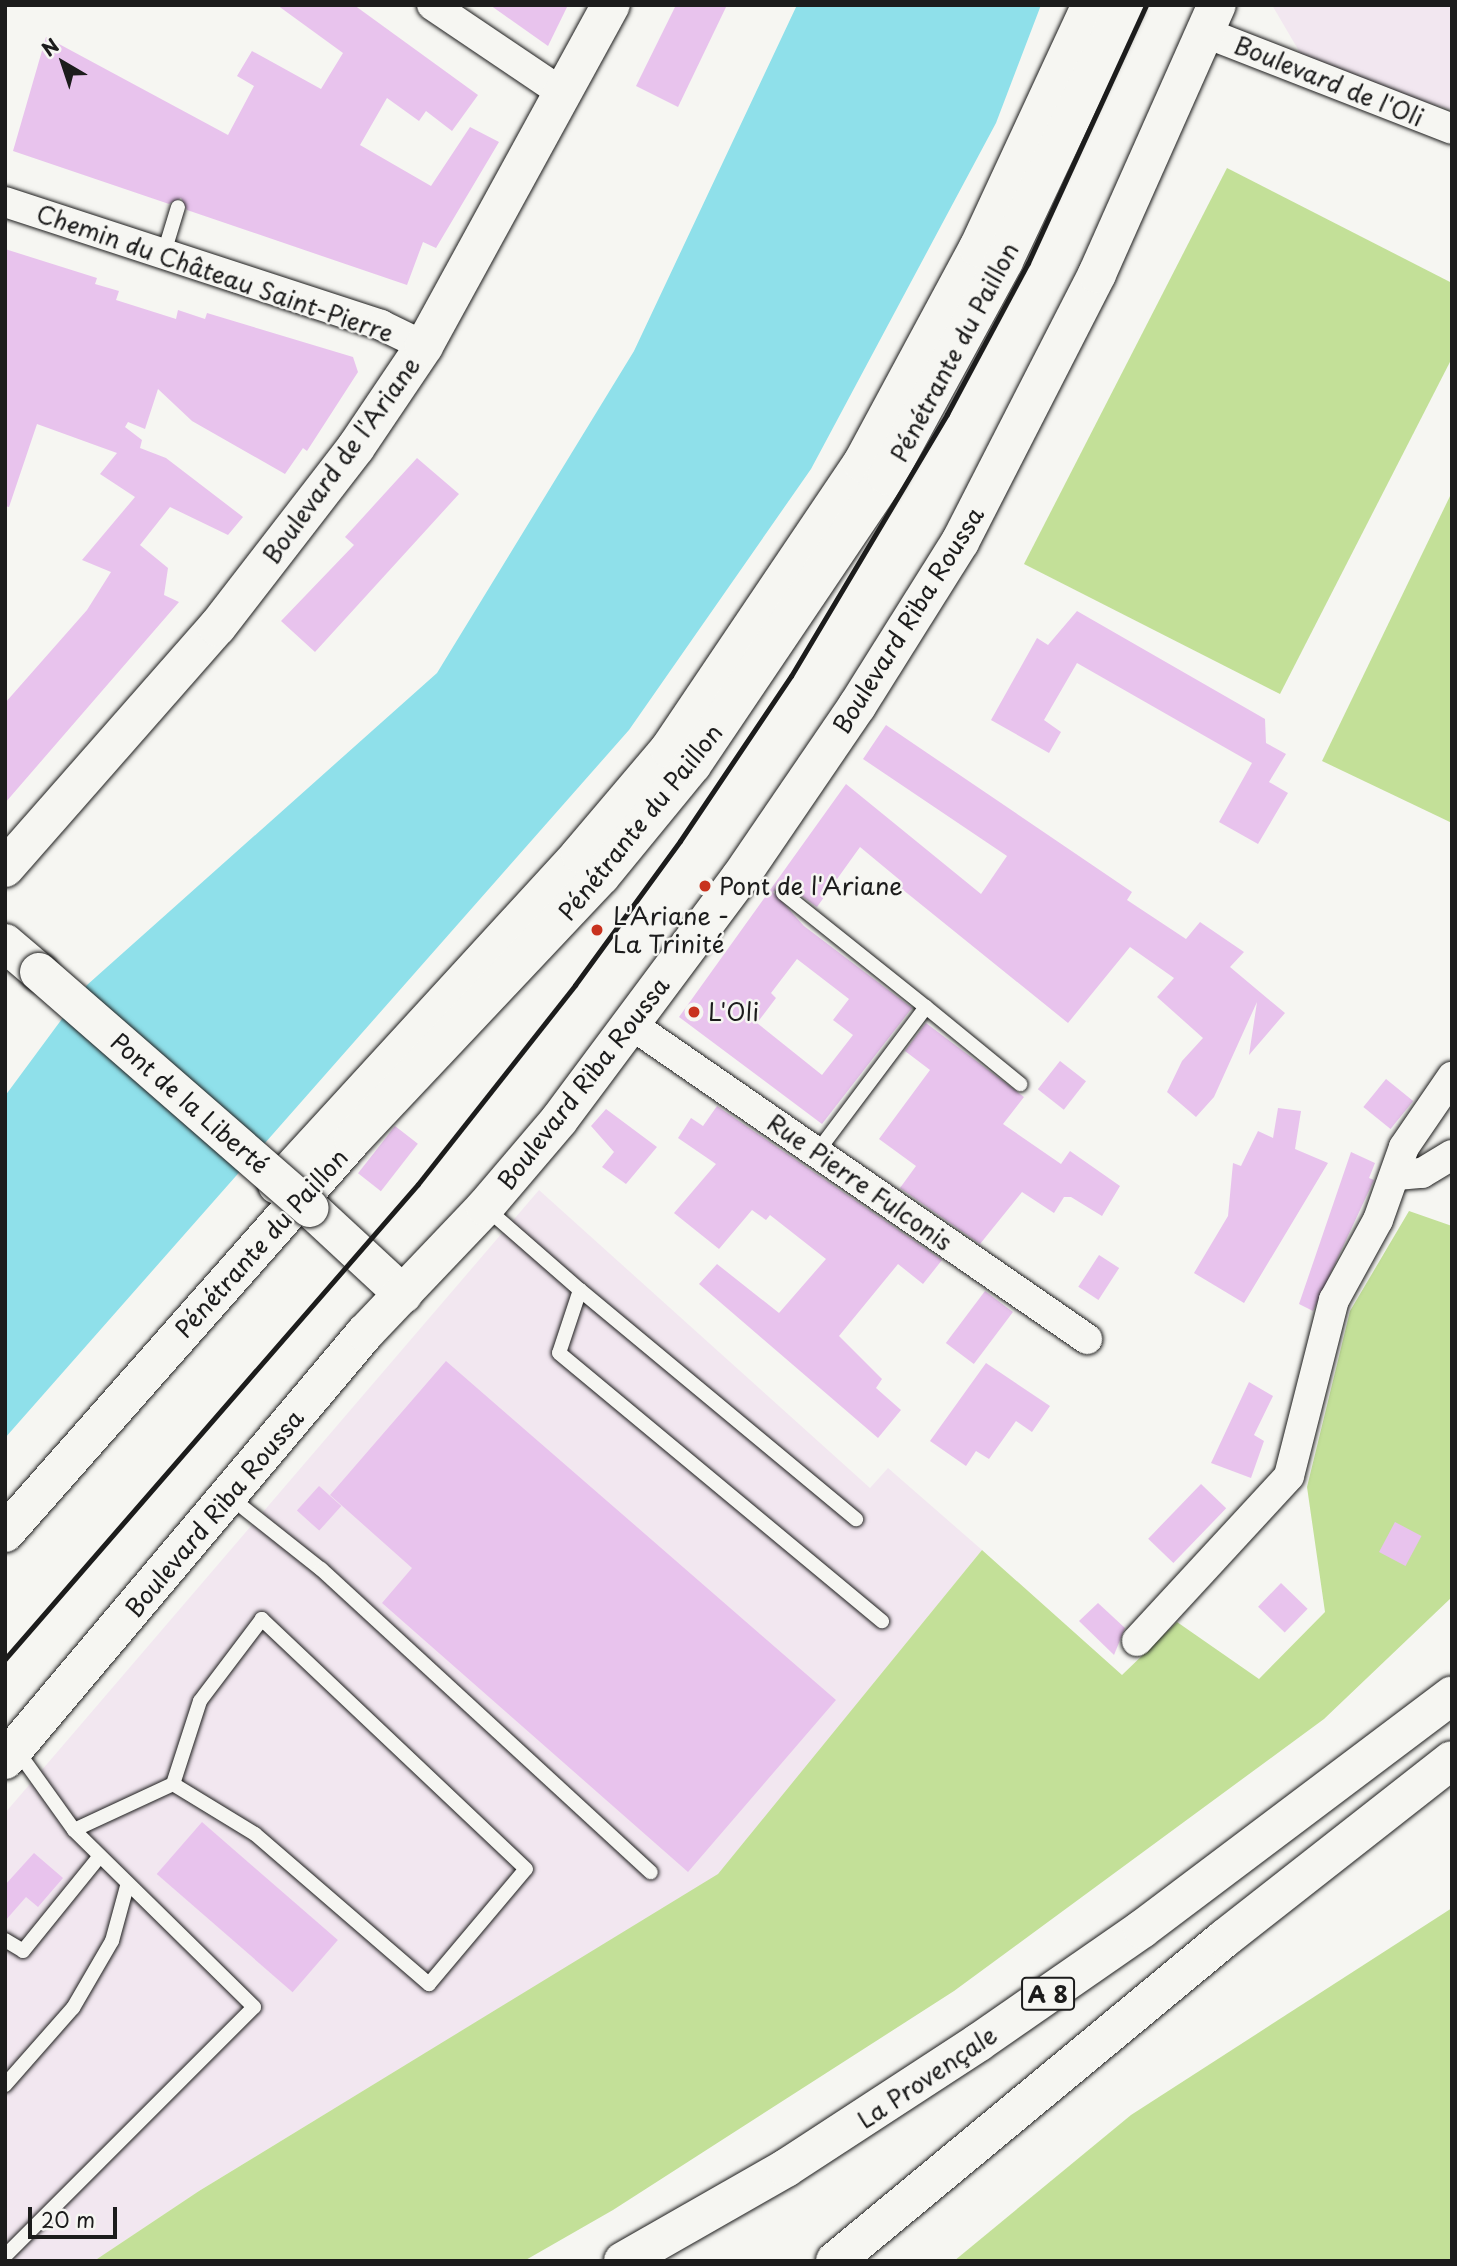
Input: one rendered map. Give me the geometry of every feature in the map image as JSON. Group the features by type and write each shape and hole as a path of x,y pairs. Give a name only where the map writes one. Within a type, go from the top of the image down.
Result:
{"main road":[{"name":"Boulevard de l'Ariane","path":"5,868 217,627 356,447 424,346 611,5"},
{"name":"Pénétrante du Paillon","path":"5,1497 330,1124 580,854 670,749 862,463 978,248 1091,5"},
{"name":"Pénétrante du Paillon","path":"5,1533 354,1139 601,876 692,765 887,475 1004,261 1125,5"},
{"name":"Boulevard Riba Roussa","path":"10,1754 403,1294 485,1207 637,1018 857,706 960,542 1097,274 1212,19"},
{"name":"Pont de la Liberté","path":"5,943 310,1208 403,1294"},
{"name":"La Provençale","path":"624,2261 786,2168 979,2042 1142,1929 1452,1695"},
{"path":"835,2261 1225,1938 1452,1760"}],"street":[{"path":"432,5 564,94"},
{"name":"Boulevard de l'Oli","path":"1212,19 1452,130"},
{"name":"Chemin du Château Saint-Pierre","path":"5,202 381,326 424,346"},
{"name":"Rue Pierre Fulconis","path":"637,1018 817,1152 1087,1339"},
{"path":"1137,1641 1289,1476 1334,1300 1378,1220 1397,1175 1405,1147 1452,1077"},
{"path":"1397,1175 1422,1173 1452,1155"}],"lane":[{"path":"163,256 178,207"},
{"path":"783,893 1020,1084"},
{"path":"817,1152 926,1007"},
{"path":"485,1207 580,1290 856,1519"},
{"path":"580,1290 559,1353 882,1621"},
{"path":"229,1496 321,1569 651,1872"},
{"path":"74,1830 173,1784 201,1701 262,1619 526,1869 429,1984 256,1834 173,1784"},
{"path":"5,2256 254,2007 127,1886 74,1830 10,1754"},
{"path":"5,1940 23,1951 100,1856"},
{"path":"5,2085 73,2008 112,1941 127,1886"}],"shaded area":[{"path":"1272,5 1452,5 1452,110 1309,68"},
{"path":"539,1190 870,1488 888,1468 982,1550 719,1874 199,2191 94,2261 5,2261 5,1813"}],"green space":[{"path":"1227,168 1452,283 1452,358 1280,694 1024,564"},
{"path":"1452,492 1452,823 1322,761"},
{"path":"1409,1211 1452,1226 1452,1597 1324,1719 954,1991 613,2210 524,2261 94,2261 199,2191 718,1874 982,1550 1122,1675 1177,1622 1259,1679 1325,1612 1307,1487 1350,1311"},
{"path":"1452,1908 1452,2261 954,2261 1131,2115"}],"water":[{"path":"797,5 1041,5 996,123 811,469 629,730 5,1438 5,1096 87,985 437,673 634,351"}],"building":[{"path":"277,5 354,5 478,95 452,131 426,111 419,121 387,98 360,145 431,186 470,127 499,142 436,248 423,242 407,285 187,210 181,198 169,204 13,151 46,37 228,135 254,86 237,76 252,51 321,89 343,53"},
{"path":"490,5 568,5 548,46"},
{"path":"676,5 727,5 678,107 636,86"},
{"path":"5,249 97,278 95,284 119,291 116,300 176,319 178,310 205,319 207,313 353,357 358,372 307,451 303,448 285,474 192,421 158,389 145,429 128,422 125,427 142,440 140,448 166,458 243,517 228,535 170,507 140,545 168,568 164,595 179,602 5,803 5,703 87,610 111,572 82,560 135,497 100,474 117,453 37,424 9,507 5,506"},
{"path":"417,458 459,494 315,652 281,621 354,545 345,537"},
{"path":"1077,611 1265,719 1266,743 1286,754 1269,782 1288,793 1258,844 1219,822 1252,763 1077,663 1044,720 1061,732 1049,753 991,720 1037,638 1048,645"},
{"path":"886,725 1132,892 1127,900 1186,939 1200,922 1244,952 1230,967 1285,1013 1249,1055 1257,1002 1214,1097 1196,1117 1167,1092 1182,1061 1203,1038 1157,997 1174,978 1130,947 1068,1023 897,885 901,881 860,847 817,907 785,884 773,892 804,926 912,1008 822,1124 679,1017 846,784 981,894 1007,856 863,759","holes":["797,959 849,999 833,1020 853,1035 822,1075 757,1023 776,998 771,993"]},
{"path":"926,1023 1024,1097 1003,1124 1061,1164 1070,1151 1120,1186 1102,1216 1071,1197 1064,1197 1054,1213 1022,1192 980,1244 900,1188 916,1166 879,1139 930,1070 905,1051"},
{"path":"1060,1061 1086,1081 1064,1110 1038,1089"},
{"path":"1386,1079 1413,1101 1391,1129 1363,1107"},
{"path":"717,1106 942,1260 923,1284 898,1264 839,1336 882,1379 876,1388 901,1410 878,1438 699,1284 717,1264 779,1313 826,1259 770,1215 766,1220 752,1210 719,1249 674,1213 716,1164 678,1138 691,1118 703,1126"},
{"path":"1278,1108 1301,1111 1295,1149 1328,1163 1244,1303 1194,1273 1228,1216 1233,1163 1241,1166 1258,1131 1273,1138"},
{"path":"606,1109 657,1147 626,1184 602,1167 614,1152 591,1126"},
{"path":"395,1126 418,1144 381,1191 358,1173"},
{"path":"1351,1152 1375,1163 1369,1178 1374,1180 1313,1311 1299,1304"},
{"path":"1099,1255 1119,1268 1098,1300 1078,1287"},
{"path":"985,1291 1013,1312 974,1364 946,1343"},
{"path":"446,1361 836,1700 688,1872 382,1603 412,1568 330,1495"},
{"path":"986,1363 1050,1406 1032,1432 1016,1421 989,1459 976,1451 966,1466 930,1441"},
{"path":"1249,1382 1273,1396 1254,1435 1264,1441 1251,1478 1211,1463"},
{"path":"1201,1484 1226,1508 1173,1563 1148,1539"},
{"path":"319,1486 341,1506 319,1531 297,1511"},
{"path":"1395,1522 1421,1536 1406,1566 1379,1552"},
{"path":"1281,1583 1308,1609 1285,1632 1258,1607"},
{"path":"1098,1603 1125,1628 1114,1655 1079,1621"},
{"path":"202,1822 338,1940 293,1992 157,1874"},
{"path":"34,1853 63,1878 38,1907 26,1897 5,1921 5,1885"}],"railway":[{"path":"5,1659 418,1184 575,985 680,841 791,676 947,414 1028,263 1146,5"}],"place":[{"name":"Pont de l'Ariane","path":"705,886"},
{"name":"L'Ariane - La Trinité","path":"597,930"},
{"name":"L'Oli","path":"694,1012"}]}
